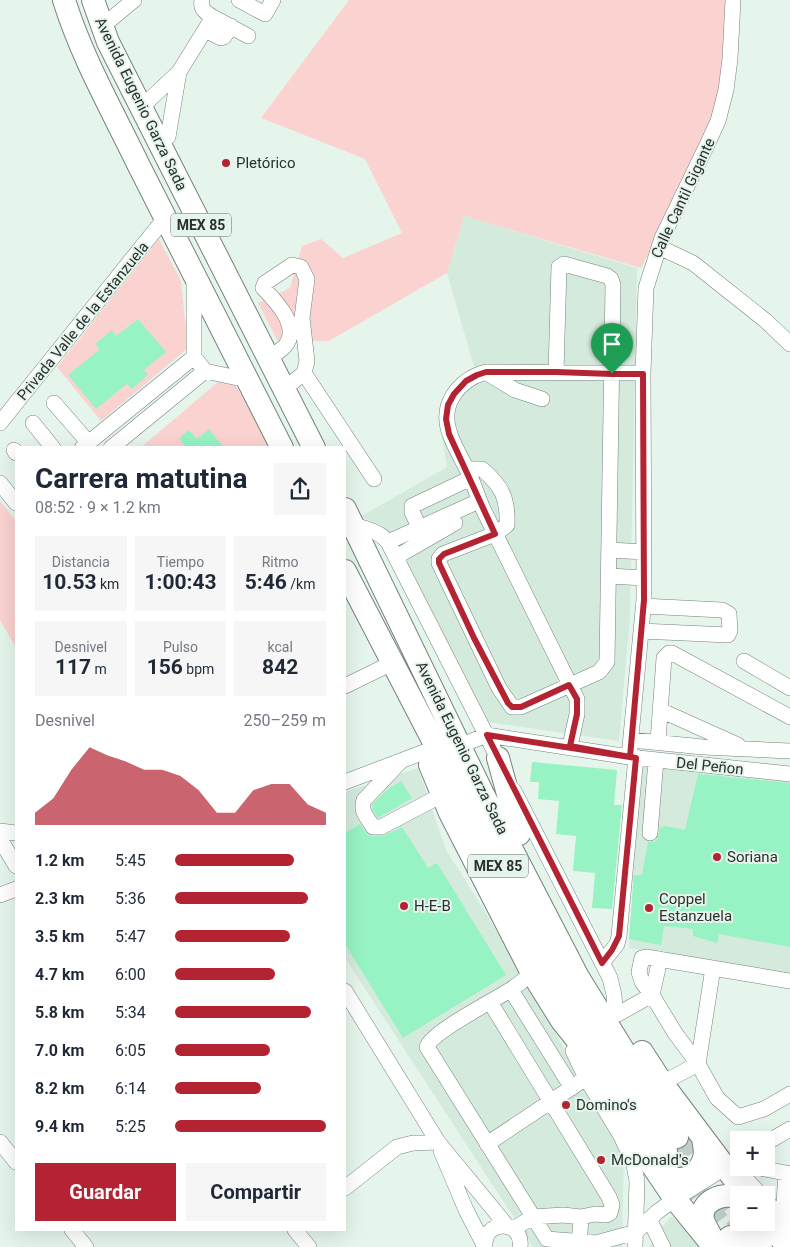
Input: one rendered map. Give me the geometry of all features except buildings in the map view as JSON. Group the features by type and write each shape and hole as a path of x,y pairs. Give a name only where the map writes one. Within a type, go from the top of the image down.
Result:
{"highway":[{"name":"Avenida Eugenio Garza Sada","path":"64,0 69,17 93,73 281,446"},
{"name":"Avenida Eugenio Garza Sada","path":"93,0 108,42 167,146 268,358 313,446"},
{"name":"Avenida Eugenio Garza Sada","path":"349,517 483,794 578,977 664,1150"},
{"name":"Avenida Eugenio Garza Sada","path":"346,573 561,987 664,1150"},
{"path":"408,694 407,708 442,794 502,917 532,973 562,1022 664,1150 674,1178 688,1178 698,1170 702,1164 705,1152 703,1138"},
{"path":"439,703 478,738 486,770 519,834 591,969 662,1083 703,1138 730,1161"},
{"path":"498,758 519,834"},
{"path":"664,1150 675,1199 728,1241 761,1247"},
{"path":"728,1241 703,1220 704,1208 707,1204 721,1196 730,1196"},
{"path":"774,1231 788,1247"}],"street":[{"path":"103,0 110,20 167,146"},
{"path":"110,20 134,0"},
{"path":"202,0 202,8 209,23"},
{"path":"239,0 265,14 273,0"},
{"name":"Calle Cantil Gigante","path":"602,963 612,950 619,936 643,606 643,374 646,288 659,246 718,120 726,90 730,59 733,0"},
{"path":"148,101 179,72 209,23"},
{"path":"209,23 231,26 248,36"},
{"path":"167,146 179,72"},
{"name":"Privada Valle de la Estanzuela","path":"0,423 165,218"},
{"path":"659,246 693,263 766,321 790,344"},
{"path":"420,529 412,512 412,506 469,474 482,469 496,482 508,507 507,524 495,534 444,554 439,559 439,563 499,688 512,707 521,707 599,672 607,662 610,550 613,282 607,276 561,264 558,271 556,372"},
{"path":"268,358 285,346 290,330 284,313 263,288 265,283 292,265 301,267 308,279 302,318 307,361 304,373 284,389"},
{"path":"194,275 194,358 205,371 247,380"},
{"path":"289,338 305,339"},
{"path":"54,402 85,445 194,358"},
{"path":"114,446 205,371"},
{"path":"570,746 577,714 577,699 495,534 449,434 446,419 448,405 454,394 466,381 486,372 643,374"},
{"path":"486,372 515,390 542,399"},
{"path":"304,373 374,479"},
{"path":"33,423 50,446"},
{"path":"0,483 15,500"},
{"path":"388,542 481,505"},
{"path":"396,557 481,505"},
{"path":"349,517 374,530 388,542 478,738 498,758 602,963 613,987 617,1012 652,995"},
{"path":"610,550 644,552"},
{"path":"609,576 644,578"},
{"path":"641,631 728,635 730,631 729,614 722,610 643,606"},
{"path":"658,741 664,658 672,653 790,717"},
{"path":"744,661 790,688"},
{"path":"346,686 392,663"},
{"path":"660,710 746,748"},
{"path":"703,747 704,730"},
{"name":"Del Peñon","path":"478,738 570,746 656,760 790,774"},
{"path":"632,740 658,741 703,747 790,750"},
{"path":"346,782 424,752"},
{"path":"650,833 656,760"},
{"path":"400,761 364,800 361,807 373,827 382,827 442,794"},
{"path":"0,831 15,833"},
{"path":"0,839 15,864"},
{"path":"0,895 15,889"},
{"path":"790,981 646,956 641,961 639,976 675,1033 698,1064 717,1098 738,1117 764,1109 790,1094"},
{"path":"698,1064 713,968"},
{"path":"532,973 511,990 438,1034 430,1040 427,1047 546,1239"},
{"path":"511,990 572,1088"},
{"path":"346,993 438,1142 518,1236 520,1245 546,1239 579,1245 601,1245 636,1240"},
{"path":"485,1247 489,1232 497,1227 510,1228 533,1217 563,1214 581,1216 606,1215 612,1209 611,1201 490,1002"},
{"path":"562,1022 570,1045 586,1078 621,1136 634,1165 637,1181 636,1240"},
{"path":"662,1083 698,1064"},
{"path":"487,1144 586,1078"},
{"path":"775,1138 790,1129"},
{"path":"0,1142 15,1161"},
{"path":"346,1187 397,1147 413,1143 438,1142"},
{"path":"438,1142 466,1210 485,1247"},
{"path":"636,1240 649,1219 675,1199 730,1164"},
{"path":"775,1171 788,1174 784,1202 785,1206 790,1210"},
{"path":"744,1176 753,1186"},
{"path":"775,1211 790,1228"},
{"path":"579,1245 581,1216"},
{"path":"649,1219 663,1247"},
{"path":"73,1231 86,1247"},
{"path":"296,1231 309,1247"}],"shaded area":[{"path":"349,0 727,0 724,55 714,121 641,268 464,216 447,273 329,341 277,340 258,303 290,288 302,246 321,239 343,258 402,233 365,159 261,118"},
{"path":"464,216 637,268 630,618 619,741 488,722 393,536 382,525 360,517 447,467 440,426 444,400 457,378 474,367 447,273"},
{"path":"159,239 181,281 188,348 101,421 57,367"},
{"path":"218,382 236,386 270,446 142,446"},
{"path":"0,501 15,520 15,646 0,620"},
{"name":"Soriana","path":"643,767 790,780 790,976 629,948 636,824"},
{"path":"418,768 446,850 483,908 624,1152 622,1247 533,1247 346,960 346,792"},
{"path":"671,1217 675,1218 704,1247 650,1247 652,1240 659,1230"}],"tunnel":[{"path":"677,1137 730,1210"},
{"path":"666,1151 730,1237"}],"place":[{"name":"Pletórico","path":"226,163"},
{"name":"Soriana","path":"717,857"},
{"name":"H-E-B","path":"404,906"},
{"name":"Coppel Estanzuela","path":"649,908"},
{"name":"Domino's","path":"566,1105"},
{"name":"McDonald's","path":"601,1160"}],"route":[{"path":"612,374 486,372 466,381 454,394 448,405 446,419 449,434 471,478 479,501 495,534 444,554 439,559 439,563 474,638 508,703 512,707 521,707 569,685 577,699 577,714 570,746 630,757 636,758 619,936 617,944 602,963 487,735 570,746 630,757 644,600 643,374 612,374"}]}
